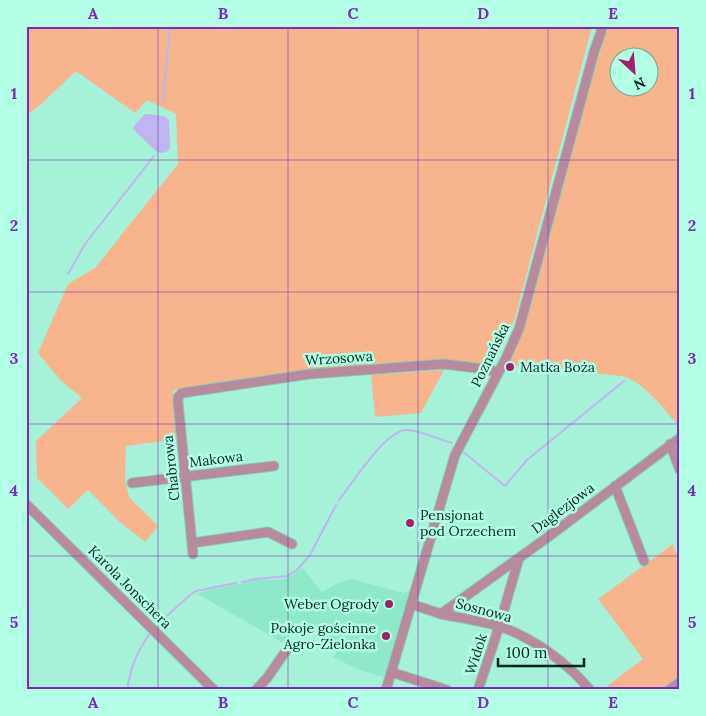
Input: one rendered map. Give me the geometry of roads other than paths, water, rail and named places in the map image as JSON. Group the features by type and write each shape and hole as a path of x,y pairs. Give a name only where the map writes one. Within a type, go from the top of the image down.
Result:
{"street":[{"name":"Poznańska","path":"386,690 455,455 515,338 522,320 594,52 603,26"},
{"name":"Wrzosowa","path":"182,393 310,374 444,364 498,372"},
{"name":"Chabrowa","path":"182,393 178,399 193,554"},
{"name":"Daglezjowa","path":"441,614 680,438"},
{"path":"670,444 680,470"},
{"name":"Makowa","path":"132,483 274,466"},
{"path":"615,486 644,561"},
{"name":"Karola Jonschera","path":"26,504 214,690"},
{"path":"192,543 268,532 292,544"},
{"path":"499,626 519,558"},
{"name":"Sosnowa","path":"410,604 441,614 499,626 523,636 575,674 590,690"},
{"name":"Widok","path":"478,690 499,626"},
{"path":"256,690 288,648"},
{"path":"391,672 447,690"},
{"path":"669,690 680,682"}],"waterway":[{"path":"163,102 170,26"},
{"path":"68,274 85,244 154,156"},
{"path":"462,451 505,486 527,460 624,381"},
{"path":"339,500 380,447 399,432 407,430 424,433 452,443"},
{"path":"242,582 287,576 297,570 310,555 336,505"},
{"path":"158,624 196,591 236,583"},
{"path":"127,690 135,660 150,633"}],"place":[{"name":"Matka Boża","path":"510,367"},
{"name":"Pensjonat pod Orzechem","path":"410,523"},
{"name":"Weber Ogrody","path":"389,604"},
{"name":"Pokoje gościnne Agro-Zielonka","path":"386,636"}]}
